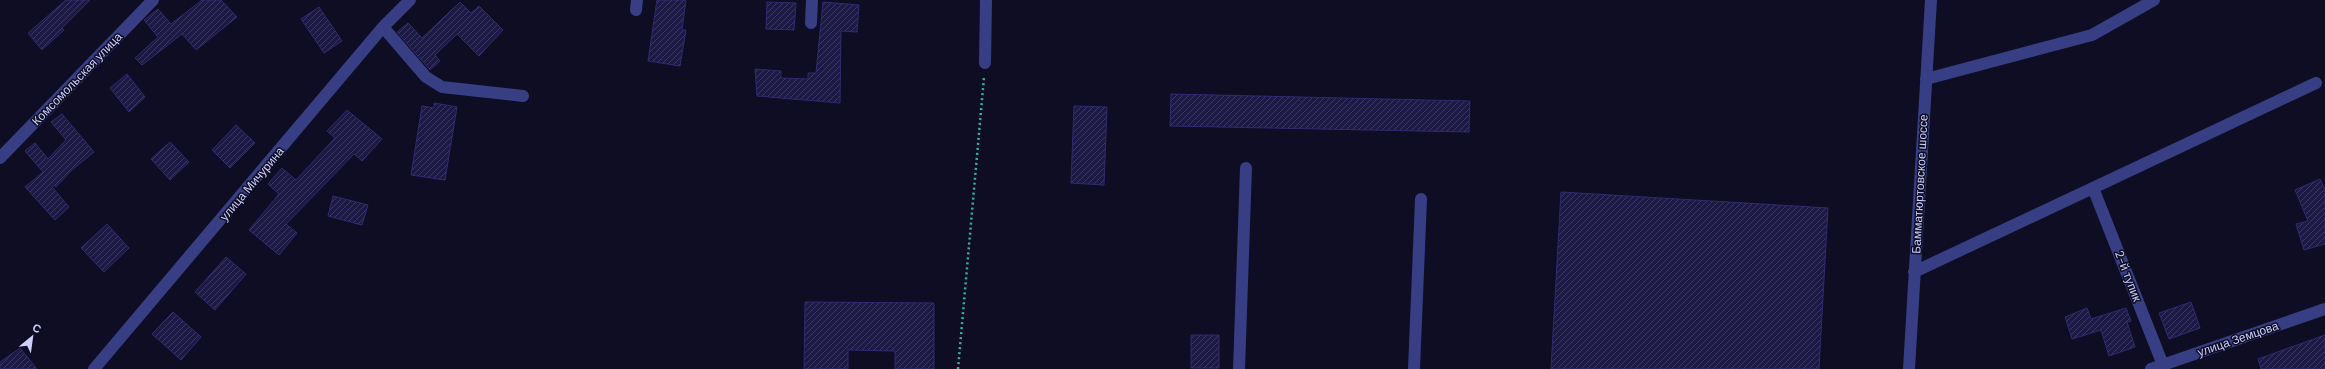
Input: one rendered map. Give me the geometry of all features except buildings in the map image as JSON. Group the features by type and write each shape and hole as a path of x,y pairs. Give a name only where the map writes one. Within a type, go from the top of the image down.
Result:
{"street":[{"name":"Комсомольская улица","path":"0,158 154,0"},
{"name":"улица Мичурина","path":"94,369 383,27 410,0"},
{"path":"811,23 812,0"},
{"path":"985,63 986,0"},
{"name":"Бамматюртовское шоссе","path":"1909,369 1931,0"},
{"path":"1926,79 2092,35 2154,0"},
{"path":"383,27 426,78 442,87 523,96"},
{"path":"1914,272 2316,83"},
{"path":"1239,369 1246,168"},
{"name":"2-й тупик","path":"2093,188 2157,367"},
{"path":"1414,369 1421,199"},
{"name":"улица Земцова","path":"2157,367 2325,309"}],"path":[{"path":"958,369 985,63"}]}
